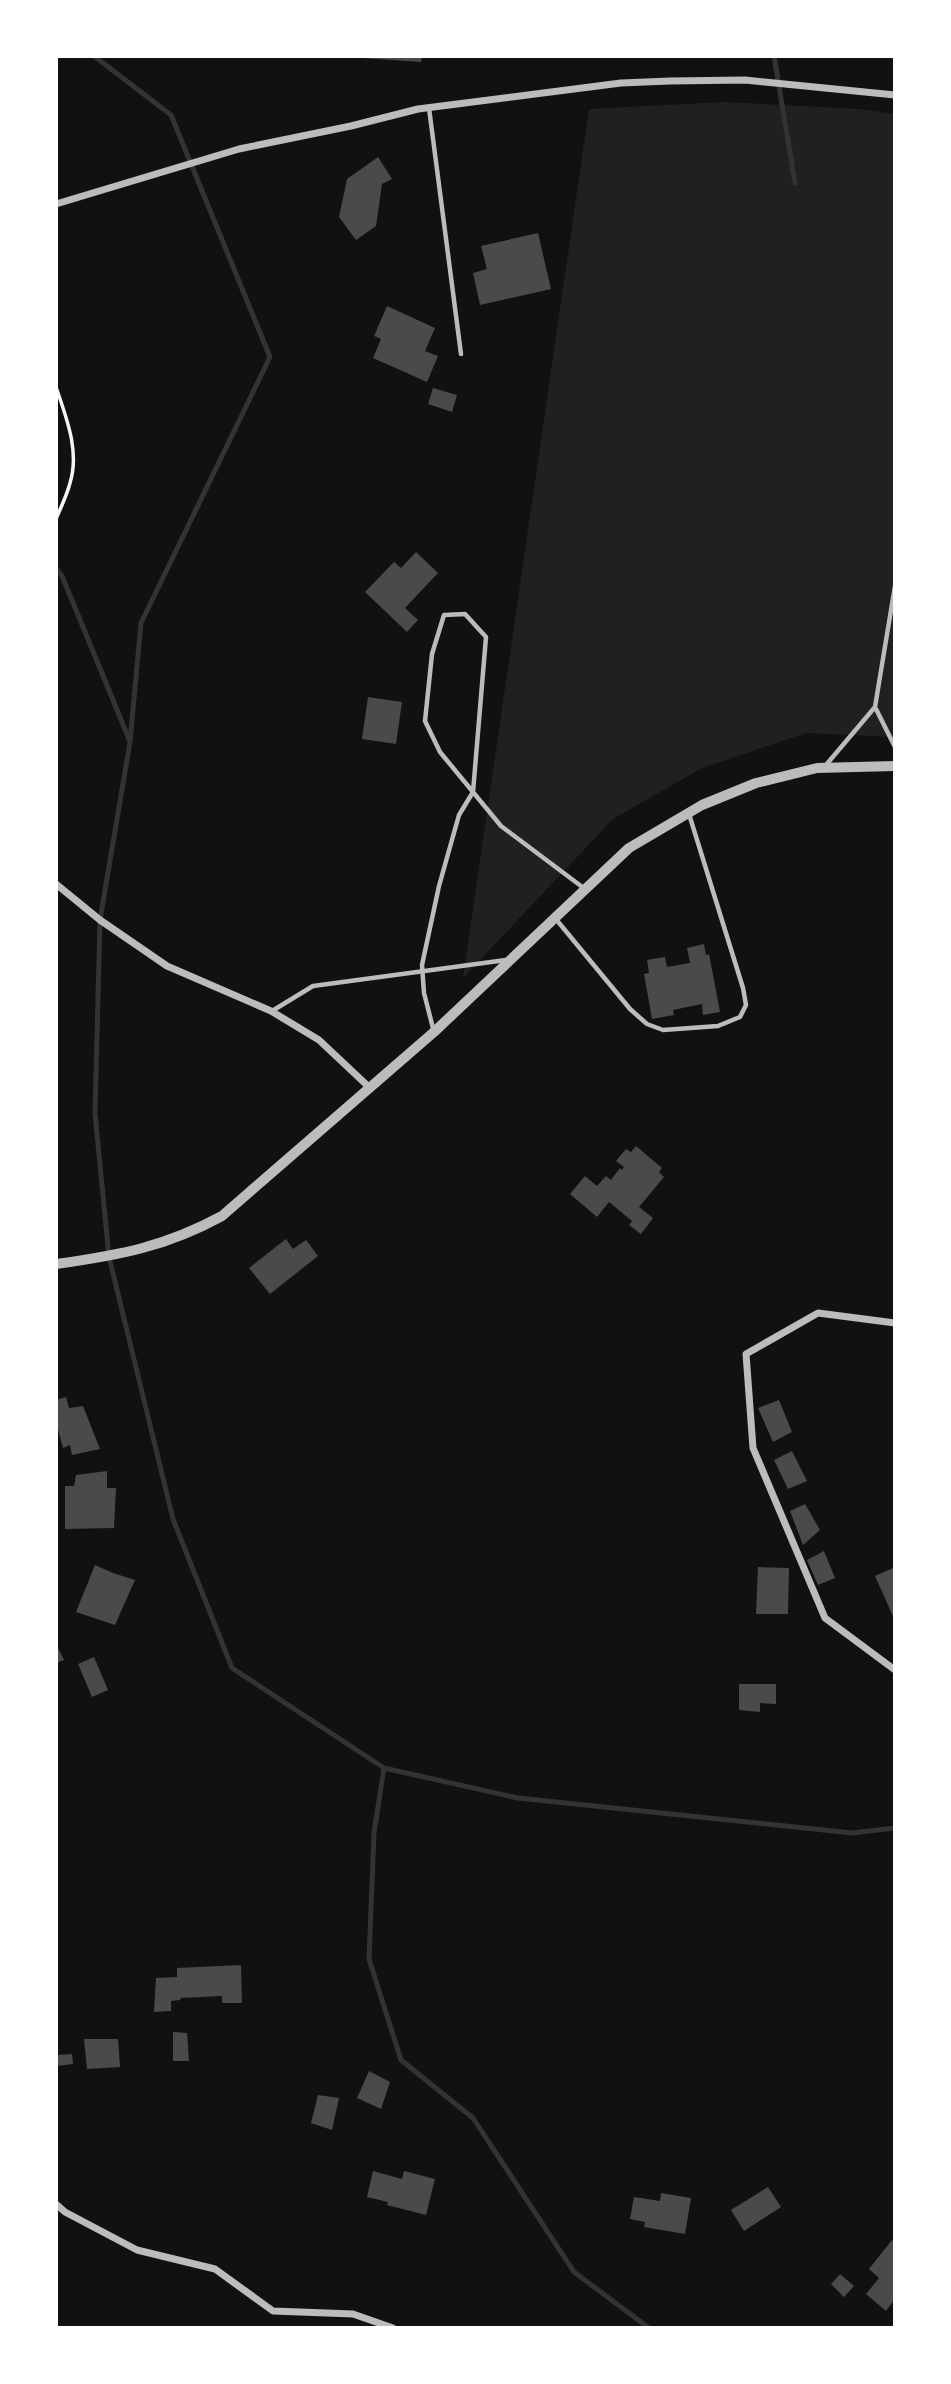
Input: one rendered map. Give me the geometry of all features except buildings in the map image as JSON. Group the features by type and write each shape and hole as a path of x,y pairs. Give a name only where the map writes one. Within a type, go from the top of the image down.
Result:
{"street":[{"path":"56,204 239,149 429,108 621,83 745,80 895,95"},
{"path":"56,1264 109,1257 158,1245 193,1232 222,1216 434,1032 629,848 702,805 756,783 824,768 895,766"},
{"path":"56,884 100,920 167,966 271,1012 319,1040 370,1088"},
{"path":"895,1323 818,1313 746,1354 753,1448 825,1618 895,1670"},
{"path":"56,2204 65,2212 137,2250 215,2269 273,2311 353,2314 393,2328"}],"lane":[{"path":"429,108 461,354"},
{"path":"824,768 875,707 895,586"},
{"path":"434,1032 424,993 423,971 442,874 459,815 473,792 486,637 465,614 444,615 432,654 425,721 440,752 473,792 500,826 586,890"},
{"path":"875,707 895,747"},
{"path":"555,918 631,1009 647,1024 663,1030 718,1026 740,1017 746,1005 743,988 689,813"},
{"path":"271,1012 313,986 511,960"}],"path":[{"path":"56,387 69,425 74,455 71,481 56,519"}],"shaded area":[{"path":"724,102 859,109 895,114 895,737 806,733 702,768 613,819 463,978 589,109"}],"waterway":[{"path":"94,56 171,115 270,357 141,623 130,742 100,920 95,1113 109,1257 173,1519 232,1668 384,1768 518,1798 852,1833 895,1828"},
{"path":"774,56 795,183"},
{"path":"56,568 62,576 129,739"},
{"path":"384,1768 374,1833 369,1959 401,2060 473,2118 574,2272 649,2328"}]}
